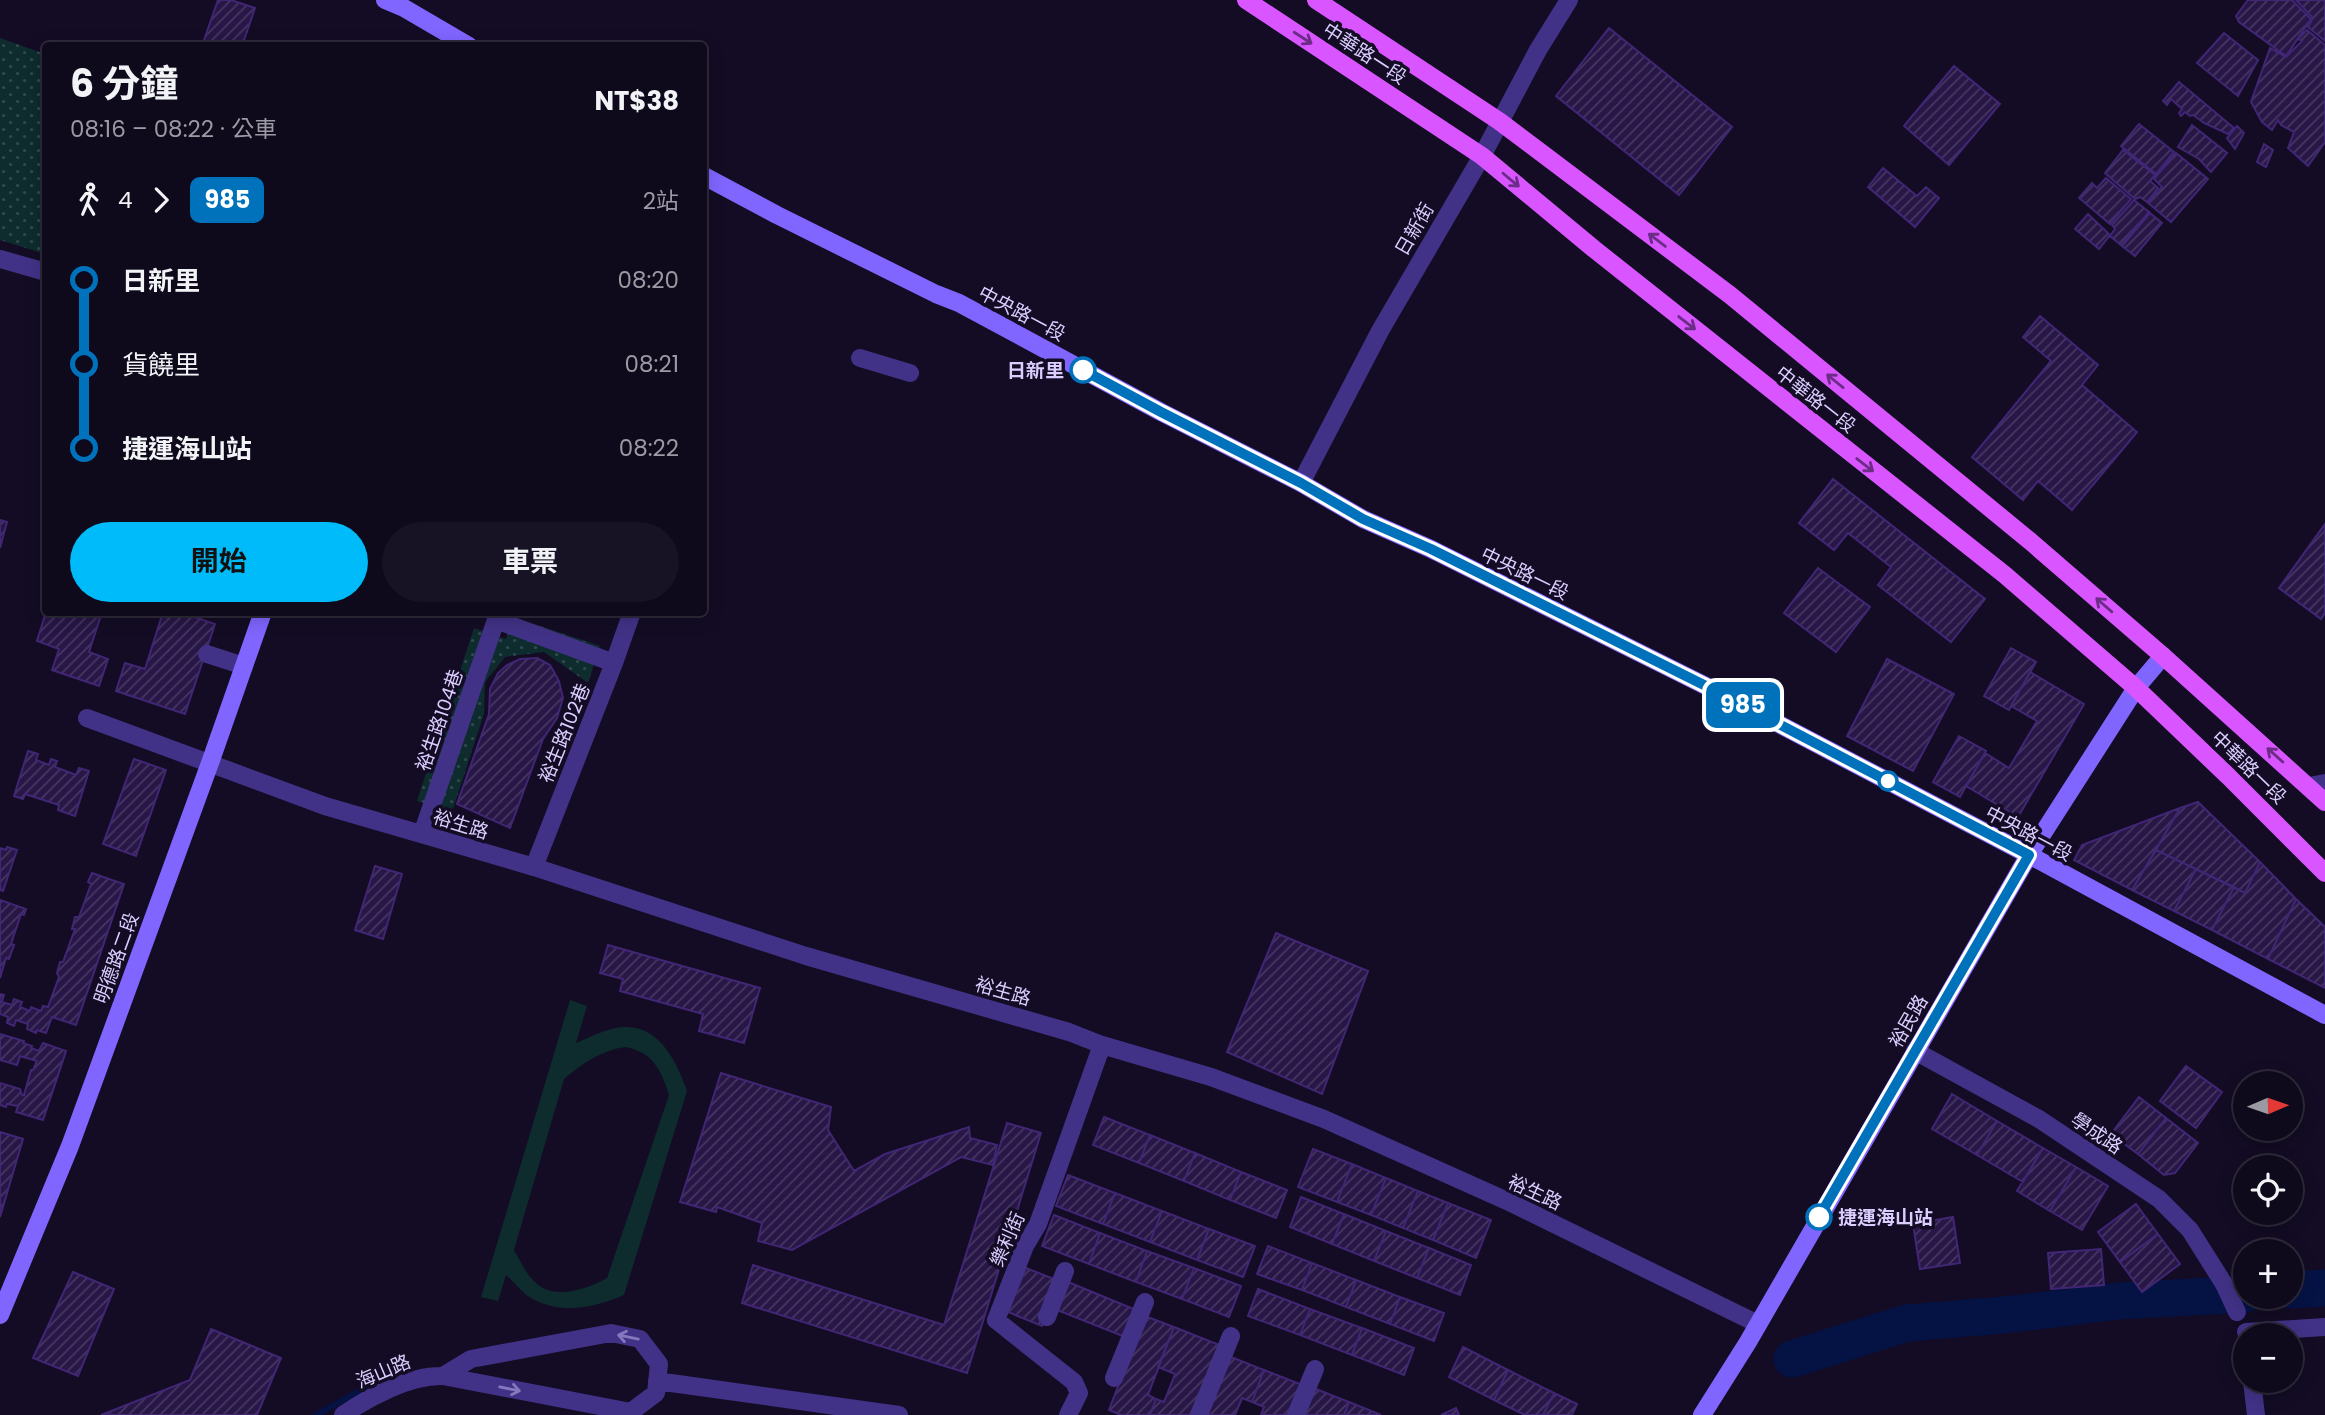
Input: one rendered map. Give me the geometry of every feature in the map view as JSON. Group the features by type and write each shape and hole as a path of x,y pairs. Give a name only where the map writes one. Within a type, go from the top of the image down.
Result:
{"main road":[{"name":"中華路一段","path":"1246,0 1482,156 1594,249 2005,575 2136,688 2325,873"},
{"name":"中華路一段","path":"1317,0 1499,121 1730,295 2020,533 2317,785 2325,802"}],"street":[{"path":"385,0 404,8 457,42"},
{"name":"日新街","path":"1301,483 1380,331 1482,156 1538,50 1569,0"},
{"name":"中央路一段","path":"707,178 777,215 959,303 1161,412 1301,483 1363,519 1431,549 1710,688 2029,855 2325,1015"},
{"path":"0,259 42,271"},
{"path":"860,358 910,373"},
{"name":"明德路二段","path":"0,1315 70,1146 262,616"},
{"name":"裕生路102巷","path":"534,867 631,616"},
{"name":"裕生路104巷","path":"422,834 496,620 614,663"},
{"path":"206,654 244,666"},
{"name":"裕民路","path":"1702,1415 1758,1324 2029,855 2136,688 2164,656"},
{"name":"裕生路","path":"87,718 325,806 534,867 758,941 1069,1032 1102,1045 1211,1077 1324,1119 1513,1204 1758,1324"},
{"name":"樂利街","path":"1068,1415 1079,1393 1074,1382 996,1320 1025,1246 1038,1224 1102,1045"},
{"name":"學成路","path":"1914,1051 2039,1119 2159,1199 2190,1230 2224,1284 2242,1323"},
{"path":"1047,1317 1065,1271"},
{"path":"1114,1378 1145,1302"},
{"path":"2303,1329 2325,1327"},
{"path":"611,1333 640,1339 659,1364 656,1393 631,1412 443,1376 471,1359 611,1333"},
{"path":"1199,1415 1231,1336"},
{"path":"1296,1415 1315,1369"},
{"name":"海山路","path":"343,1415 364,1400 426,1376 443,1376"},
{"path":"657,1381 899,1415"},
{"path":"2253,1393 2256,1415"}],"green space":[{"path":"0,38 42,53 42,253 0,240"},
{"path":"513,617 600,646 588,683 544,652 505,657 485,682 484,714 452,812 417,801 474,628 506,639"},
{"path":"570,1000 587,1006 576,1043 607,1030 627,1027 640,1029 651,1035 669,1054 687,1091 624,1295 589,1306 554,1307 528,1296 506,1275 498,1301 481,1297","holes":["625,1047 635,1049 654,1064 669,1095 607,1278 571,1291 542,1288 526,1271 514,1250 564,1079 600,1055"]}],"building":[{"path":"218,0 231,0 255,8 243,42 203,42"},
{"path":"2248,0 2292,0 2311,19 2286,56 2239,22 2236,16"},
{"path":"2296,0 2325,0 2325,41 2308,27 2313,18"},
{"path":"1609,28 1732,127 1679,195 1556,96"},
{"path":"2307,30 2325,45 2325,142 2308,166 2288,148 2294,132 2281,125 2278,120 2272,130 2262,122 2251,102 2270,48 2286,57 2302,41 2298,39"},
{"path":"2224,33 2258,60 2238,96 2197,63"},
{"path":"1954,66 2000,104 1949,165 1904,126"},
{"path":"2179,82 2234,128 2228,134 2193,115 2185,112 2181,116 2179,113 2182,109 2171,99 2167,105 2163,101"},
{"path":"2139,124 2174,152 2156,174 2121,146"},
{"path":"2192,125 2227,153 2211,172 2199,159 2178,147"},
{"path":"2237,126 2244,133 2235,149 2227,138"},
{"path":"2264,144 2273,150 2266,167 2257,162"},
{"path":"2123,150 2155,175 2150,181 2158,188 2147,202 2140,197 2135,199 2105,173"},
{"path":"2176,153 2208,179 2171,222 2148,203 2162,187 2154,179"},
{"path":"1883,168 1917,196 1926,187 1939,198 1915,227 1868,187"},
{"path":"2106,178 2131,199 2110,224 2079,198 2092,183 2097,188"},
{"path":"2134,200 2149,212 2121,245 2110,236 2115,229 2112,225"},
{"path":"2150,213 2162,223 2135,256 2122,246"},
{"path":"2088,214 2110,235 2099,249 2075,229"},
{"path":"2040,316 2098,365 2082,385 2137,432 2072,510 2038,481 2023,500 1972,457 2051,361 2023,337"},
{"path":"1833,479 1985,599 1951,642 1878,585 1891,567 1848,533 1834,550 1799,523"},
{"path":"0,520 7,522 0,548"},
{"path":"2325,524 2325,613 2321,619 2279,588"},
{"path":"1818,568 1870,607 1836,652 1784,613"},
{"path":"45,616 101,616 89,652 108,659 99,686 52,670 59,649 37,641"},
{"path":"162,616 192,616 215,624 185,714 116,691 125,663 145,669"},
{"path":"2011,648 2036,662 2009,710 1984,696"},
{"path":"537,658 550,665 559,681 563,698 557,718 543,739 510,828 457,804 489,714 490,689 498,673 520,659"},
{"path":"1887,659 1954,694 1913,771 1847,736"},
{"path":"2030,672 2084,704 2018,817 1966,786 1985,753 2009,768 2037,721 2011,706"},
{"path":"1959,736 1986,751 1960,797 1933,782"},
{"path":"28,751 38,754 36,760 49,765 51,759 57,761 55,767 76,775 79,768 89,771 75,816 58,810 59,805 25,794 23,799 14,796"},
{"path":"134,759 166,770 136,856 103,844"},
{"path":"2198,802 2260,862 2245,893 2156,850 2180,808"},
{"path":"2180,808 2132,890 2074,860 2082,845"},
{"path":"7,847 17,850 3,891 0,890 0,848 6,850"},
{"path":"2156,850 2196,869 2174,911 2132,890"},
{"path":"2260,862 2296,899 2268,959 2212,930 2234,887 2245,893"},
{"path":"375,866 402,874 383,939 355,930"},
{"path":"2196,869 2234,887 2212,930 2174,911"},
{"path":"92,873 124,884 76,1025 52,1017 46,1033 37,1030 36,1033 27,1029 28,1024 16,1020 14,1026 7,1023 8,1017 0,1014 0,994 4,995 2,1002 12,1005 14,999 22,1002 20,1007 30,1011 31,1007 41,1011 43,1006 48,1007 59,977 57,973 60,962 63,962 75,929 72,929 75,917 79,917 91,884 88,882"},
{"path":"2296,899 2325,927 2325,988 2268,959"},
{"path":"0,900 26,909 24,915 21,914 11,944 14,945 9,959 6,958 0,978"},
{"path":"1276,933 1368,971 1322,1094 1227,1052"},
{"path":"608,945 760,988 744,1043 699,1031 703,1014 620,991 623,979 600,973"},
{"path":"0,1034 24,1041 23,1043 39,1051 43,1043 66,1051 43,1120 16,1112 18,1106 0,1105 0,1083 20,1089 24,1095 31,1070 37,1061 20,1056 17,1065 0,1060"},
{"path":"2186,1066 2222,1092 2196,1128 2160,1101"},
{"path":"721,1073 831,1107 828,1130 854,1171 885,1154 969,1127 970,1138 997,1145 993,1165 961,1157 792,1250 758,1241 762,1223 717,1207 716,1212 680,1202"},
{"path":"1952,1094 1997,1121 1977,1155 1932,1129"},
{"path":"2139,1097 2166,1118 2138,1154 2111,1134"},
{"path":"1104,1117 1150,1135 1139,1163 1093,1145"},
{"path":"2166,1118 2198,1143 2175,1173 2164,1175 2138,1154"},
{"path":"1997,1121 2043,1148 2023,1182 1977,1155"},
{"path":"1007,1123 1041,1133 967,1373 742,1303 753,1265 944,1325"},
{"path":"0,1132 23,1139 0,1217"},
{"path":"1150,1135 1195,1153 1184,1181 1139,1163"},
{"path":"2043,1148 2076,1167 2050,1211 2017,1191"},
{"path":"1313,1149 1352,1164 1337,1202 1298,1187"},
{"path":"1195,1153 1241,1172 1230,1200 1184,1181"},
{"path":"1352,1164 1386,1178 1371,1215 1337,1202"},
{"path":"2076,1167 2108,1186 2082,1230 2050,1211"},
{"path":"1241,1172 1287,1190 1276,1218 1230,1200"},
{"path":"1068,1175 1115,1193 1103,1224 1056,1206"},
{"path":"1386,1178 1418,1191 1403,1228 1371,1215"},
{"path":"1418,1191 1448,1203 1433,1240 1403,1228"},
{"path":"1115,1193 1162,1211 1150,1242 1103,1224"},
{"path":"1301,1197 1344,1214 1332,1244 1290,1227"},
{"path":"1448,1203 1491,1220 1476,1258 1433,1240"},
{"path":"2136,1204 2158,1234 2120,1262 2098,1232"},
{"path":"1162,1211 1209,1229 1197,1260 1150,1242"},
{"path":"1344,1214 1386,1231 1374,1261 1332,1244"},
{"path":"1054,1215 1100,1233 1089,1264 1042,1246"},
{"path":"1953,1217 1960,1263 1920,1269 1913,1224"},
{"path":"1209,1229 1255,1246 1243,1277 1197,1260"},
{"path":"1386,1231 1429,1248 1417,1278 1374,1261"},
{"path":"1100,1233 1147,1251 1136,1282 1089,1264"},
{"path":"2158,1234 2180,1264 2142,1292 2120,1262"},
{"path":"1268,1246 1312,1263 1302,1290 1257,1274"},
{"path":"1429,1248 1471,1265 1460,1295 1417,1278"},
{"path":"2101,1249 2104,1285 2051,1289 2048,1253"},
{"path":"1147,1251 1194,1268 1182,1299 1136,1282"},
{"path":"1312,1263 1356,1280 1346,1307 1302,1290"},
{"path":"1026,1268 1059,1281 1042,1326 1008,1312"},
{"path":"1194,1268 1241,1286 1229,1317 1182,1299"},
{"path":"73,1272 114,1289 78,1376 33,1358"},
{"path":"1356,1280 1400,1297 1390,1324 1346,1307"},
{"path":"1068,1282 1141,1312 1130,1339 1057,1310"},
{"path":"1258,1289 1310,1309 1300,1335 1248,1316"},
{"path":"1400,1297 1444,1313 1434,1341 1390,1324"},
{"path":"1310,1309 1362,1328 1352,1355 1300,1335"},
{"path":"1145,1316 1174,1327 1148,1395 1156,1399 1150,1415 1121,1415 1109,1410"},
{"path":"1174,1327 1222,1346 1196,1415 1150,1415 1156,1399 1164,1402 1175,1374 1158,1367"},
{"path":"1362,1328 1414,1348 1404,1375 1352,1355"},
{"path":"211,1329 281,1358 257,1415 101,1415 190,1380"},
{"path":"1463,1347 1508,1370 1494,1400 1449,1377"},
{"path":"1226,1355 1264,1370 1252,1402 1242,1398 1235,1415 1203,1415"},
{"path":"1264,1370 1305,1386 1294,1415 1261,1415 1264,1407 1252,1402"},
{"path":"1508,1370 1554,1393 1543,1415 1525,1415 1494,1400"},
{"path":"1311,1387 1349,1402 1344,1415 1300,1415"},
{"path":"1554,1393 1577,1404 1572,1415 1543,1415"},
{"path":"1349,1402 1381,1415 1344,1415"},
{"path":"1456,1408 1459,1415 1441,1415"}],"waterway":[{"path":"2303,1289 2325,1288"},
{"path":"1792,1359 1907,1323 2119,1301 2233,1295"},
{"path":"316,1415 379,1380"}],"bus line":[{"name":"985","path":"1083,370 1301,483 1363,519 1431,549 1710,688 2029,855 1819,1217"}],"place":[{"name":"日新里","path":"1083,370"},
{"name":"捷運海山站","path":"1819,1217"}]}
